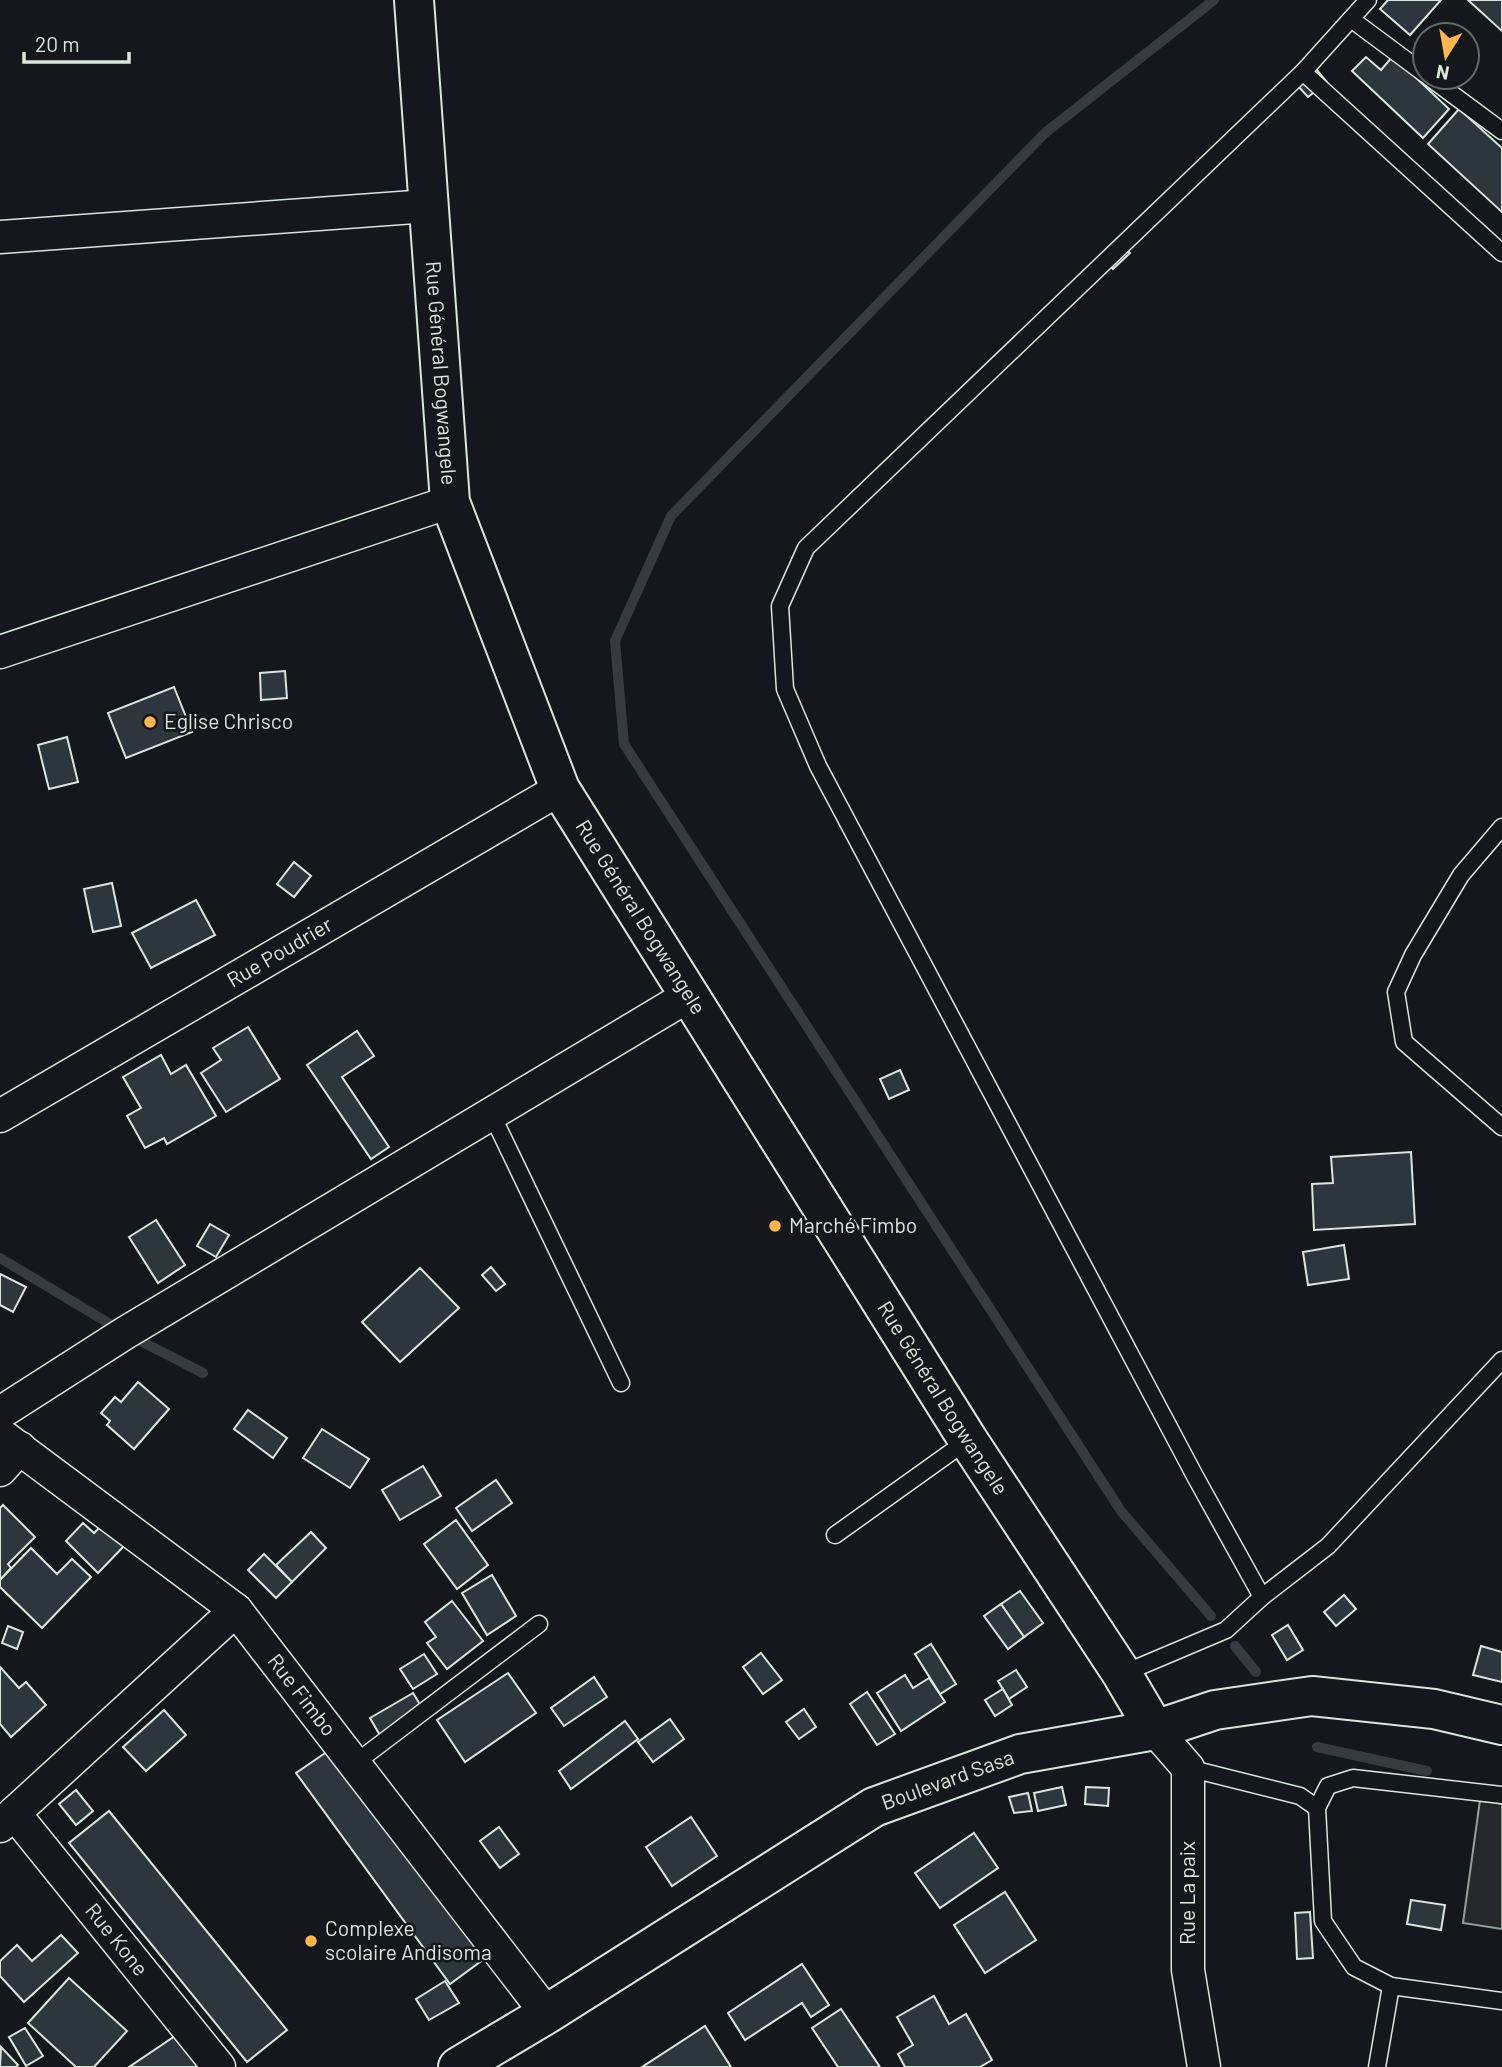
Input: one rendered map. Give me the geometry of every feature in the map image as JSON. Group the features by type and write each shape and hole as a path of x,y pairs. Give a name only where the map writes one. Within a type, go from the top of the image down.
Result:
{"street":[{"name":"Rue Général Bogwangele","path":"414,0 450,502 559,789 968,1440 1122,1674 1155,1730"},
{"path":"0,237 428,206"},
{"path":"0,652 450,502"},
{"name":"Rue Poudrier","path":"0,1116 559,789"},
{"path":"0,1413 125,1333 688,996"},
{"name":"Rue Fimbo","path":"7,1451 236,1610 547,2014"},
{"path":"7,1820 236,1610"},
{"name":"Boulevard Sasa","path":"458,2067 547,2014 874,1807 1020,1754 1155,1730 1215,1710 1312,1696 1434,1709 1502,1725"},
{"path":"1155,1730 1188,1768"},
{"name":"Rue La paix","path":"1188,1768 1188,1970 1204,2067"},
{"name":"Rue Kone","path":"7,1820 219,2067"}],"lane":[{"path":"1262,1597 1196,1478 818,766 785,688 780,606 806,548 1303,72 1368,0"},
{"path":"1351,19 1411,64"},
{"path":"1303,72 1502,253"},
{"path":"1448,91 1502,131"},
{"path":"1502,827 1461,875 1413,955 1396,992 1404,1042 1502,1127"},
{"path":"492,1115 621,1384"},
{"path":"1122,1674 1226,1630 1262,1597 1328,1546 1502,1360"},
{"path":"835,1535 968,1440"},
{"path":"355,1764 539,1624"},
{"path":"1188,1768 1300,1796 1317,1808"},
{"path":"1502,1795 1353,1778 1328,1786 1317,1808 1323,1921 1354,1967 1391,1986 1502,2001"},
{"path":"1377,2067 1391,1986"}],"shaded area":[{"path":"1480,1800 1502,1804 1502,1929 1463,1923"}],"building":[{"path":"1388,0 1441,0 1422,21 1411,21 1410,35 1380,9"},
{"path":"1468,0 1502,0 1502,31"},
{"path":"1393,56 1411,73 1411,91 1430,91 1449,109 1423,138 1352,71 1366,57 1381,70"},
{"path":"1316,69 1327,82 1308,97 1297,85"},
{"path":"1459,109 1502,148 1502,212 1428,144"},
{"path":"1118,240 1130,253 1113,269 1101,256"},
{"path":"285,671 287,698 261,700 260,673"},
{"name":"Eglise Chrisco","path":"174,687 192,732 126,758 108,713"},
{"path":"67,737 78,782 49,789 38,745"},
{"path":"294,862 311,876 294,897 277,884"},
{"path":"112,883 121,926 93,932 84,889"},
{"path":"196,900 215,935 151,968 132,933"},
{"path":"248,1027 280,1079 226,1112 201,1073 221,1060 213,1048"},
{"path":"357,1031 374,1056 342,1077 389,1147 371,1159 307,1065"},
{"path":"161,1055 171,1074 186,1065 216,1116 167,1144 164,1138 145,1148 127,1116 141,1108 123,1077"},
{"path":"900,1070 909,1090 889,1099 880,1079"},
{"path":"1411,1152 1415,1224 1314,1230 1312,1184 1333,1183 1331,1157"},
{"path":"156,1220 185,1265 158,1283 129,1237"},
{"path":"210,1224 229,1235 216,1257 197,1246"},
{"path":"1344,1245 1349,1279 1308,1285 1303,1252"},
{"path":"491,1267 505,1284 496,1291 482,1275"},
{"path":"420,1268 459,1308 400,1362 362,1322"},
{"path":"0,1274 26,1287 13,1312 0,1305"},
{"path":"138,1382 169,1409 134,1449 107,1425 110,1421 101,1413 115,1397 121,1402"},
{"path":"248,1410 287,1438 273,1458 234,1429"},
{"path":"322,1429 369,1459 350,1488 303,1458"},
{"path":"423,1466 441,1496 400,1520 382,1490"},
{"path":"496,1480 512,1503 472,1531 456,1508"},
{"path":"3,1505 35,1537 8,1564 11,1568 0,1580 0,1508"},
{"path":"456,1520 488,1565 457,1589 424,1544"},
{"path":"83,1523 94,1533 104,1523 126,1544 98,1573 66,1541"},
{"path":"311,1532 326,1548 292,1582 276,1565"},
{"path":"31,1548 57,1574 72,1559 91,1577 42,1628 0,1587 0,1580"},
{"path":"264,1554 292,1582 276,1598 248,1570"},
{"path":"492,1575 516,1616 487,1635 462,1593"},
{"path":"1020,1591 1043,1623 1024,1637 1001,1604"},
{"path":"1344,1595 1356,1609 1336,1626 1324,1612"},
{"path":"452,1601 483,1641 447,1669 427,1643 436,1637 425,1622"},
{"path":"1001,1604 1024,1637 1008,1649 984,1616"},
{"path":"1288,1625 1303,1650 1287,1660 1272,1635"},
{"path":"8,1626 23,1632 17,1649 2,1643"},
{"path":"931,1644 956,1684 940,1694 915,1654"},
{"path":"1481,1646 1502,1652 1502,1682 1473,1675"},
{"path":"761,1653 782,1680 763,1694 743,1667"},
{"path":"424,1654 437,1674 413,1689 400,1669"},
{"path":"0,1667 19,1688 26,1682 46,1705 11,1737 0,1724"},
{"path":"1016,1670 1027,1687 1009,1699 998,1681"},
{"path":"508,1673 536,1713 465,1762 437,1720"},
{"path":"905,1675 913,1688 929,1678 945,1702 901,1731 877,1693"},
{"path":"594,1677 607,1697 564,1726 551,1708"},
{"path":"1003,1689 1012,1705 995,1716 985,1700"},
{"path":"867,1692 895,1734 877,1745 850,1704"},
{"path":"413,1693 424,1711 381,1737 370,1718"},
{"path":"804,1709 816,1727 799,1739 786,1722"},
{"path":"164,1710 186,1735 146,1771 123,1747"},
{"path":"670,1719 684,1739 653,1762 638,1742"},
{"path":"625,1721 638,1739 571,1789 559,1771"},
{"path":"331,1749 484,1959 450,1984 296,1773"},
{"path":"1062,1787 1066,1805 1038,1811 1034,1793"},
{"path":"1086,1787 1109,1788 1108,1806 1085,1804"},
{"path":"76,1790 93,1811 76,1825 59,1804"},
{"path":"1028,1793 1032,1811 1014,1813 1009,1797"},
{"path":"109,1811 287,2030 247,2062 69,1843"},
{"path":"691,1817 717,1856 672,1886 646,1847"},
{"path":"499,1827 519,1854 500,1868 480,1841"},
{"path":"974,1833 998,1868 940,1908 915,1873"},
{"path":"1005,1892 1036,1940 985,1973 954,1925"},
{"path":"1411,1900 1445,1905 1441,1930 1407,1924"},
{"path":"1310,1912 1313,1958 1297,1959 1295,1913"},
{"path":"61,1935 78,1953 24,2002 0,1976 0,1961 17,1945 32,1961"},
{"path":"802,1964 829,2005 811,2017 802,2003 745,2040 728,2013"},
{"path":"69,1978 127,2031 94,2067 76,2067 28,2023"},
{"path":"445,1981 459,2003 429,2020 416,1999"},
{"path":"934,1996 949,2024 966,2014 992,2060 980,2067 905,2067 898,2054 913,2045 897,2017"},
{"path":"841,2009 880,2067 838,2067 812,2028"},
{"path":"705,2026 731,2067 642,2067"},
{"path":"25,2028 43,2056 26,2066 9,2037"},
{"path":"181,2032 201,2067 129,2067"},
{"path":"1,2047 18,2065 16,2067 0,2067"}],"waterway":[{"path":"1211,1616 1121,1511 624,744 615,641 671,516 1045,133 1214,0"},
{"path":"0,1258 125,1333 203,1373"},
{"path":"1235,1646 1256,1672"},
{"path":"1317,1747 1427,1771"}],"place":[{"name":"Eglise Chrisco","path":"150,722"},
{"name":"Marché Fimbo","path":"775,1226"},
{"name":"Complexe scolaire Andisoma","path":"311,1941"}]}
